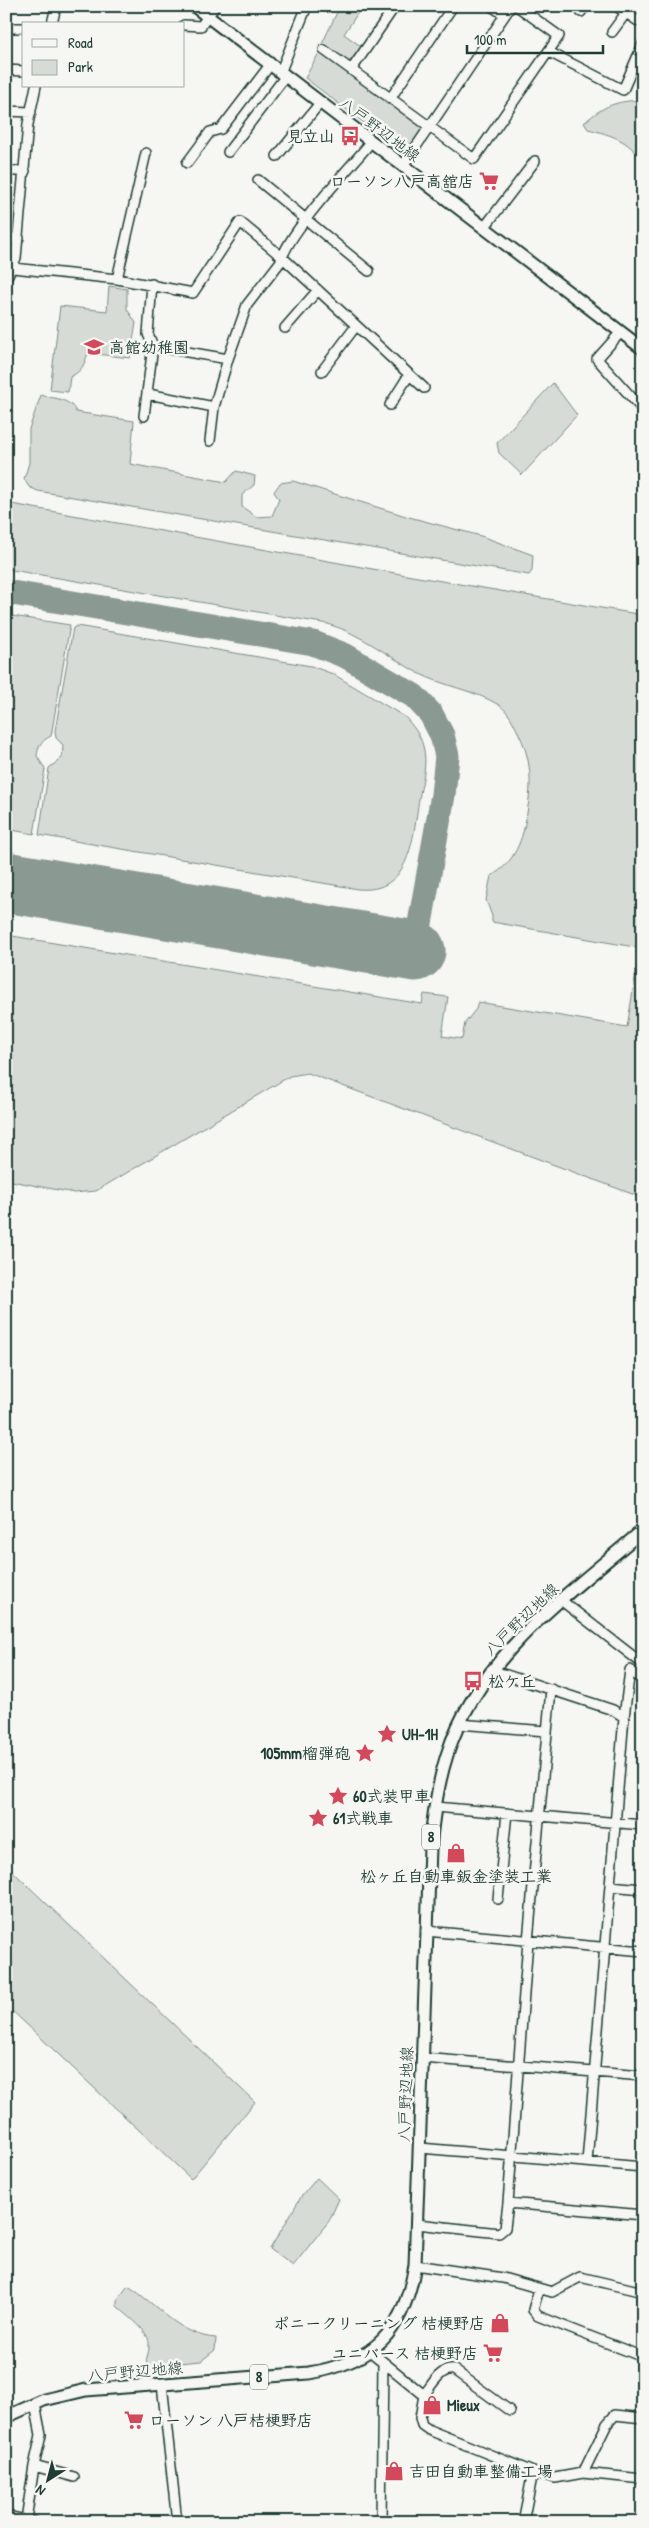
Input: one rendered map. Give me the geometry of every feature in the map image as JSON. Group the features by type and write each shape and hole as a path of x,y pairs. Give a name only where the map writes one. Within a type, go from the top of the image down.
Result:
{"main road":[{"name":"八戸野辺地線","path":"194,6 643,349"},
{"name":"八戸野辺地線","path":"6,2417 35,2404 86,2390 309,2373 334,2369 371,2352 384,2339 404,2309 411,2289 415,2265 430,1848 435,1807 447,1755 460,1724 491,1670 530,1628 643,1530"}],"street":[{"path":"52,22 56,6"},
{"path":"185,25 201,26 214,6"},
{"path":"228,152 283,75 308,6"},
{"path":"352,69 395,6"},
{"path":"390,99 453,6"},
{"path":"491,6 505,16"},
{"path":"402,166 511,6"},
{"path":"324,50 352,69 428,128 474,159 559,36 518,6"},
{"path":"616,6 638,21"},
{"path":"612,32 626,13"},
{"path":"6,28 22,28"},
{"path":"549,52 623,90 643,44"},
{"path":"187,162 210,132 221,129 270,65"},
{"path":"6,70 22,70"},
{"path":"6,279 13,268 20,238 24,171 36,88"},
{"path":"277,156 320,103"},
{"path":"6,111 31,112"},
{"path":"210,441 214,407 247,305 306,221 371,142"},
{"path":"117,279 146,153"},
{"path":"484,228 535,161"},
{"path":"6,172 24,171"},
{"path":"258,180 369,271"},
{"path":"13,268 117,279 193,293 240,222 282,257 424,388"},
{"path":"6,238 20,238"},
{"path":"144,416 153,346 148,334 152,284"},
{"path":"285,328 318,290"},
{"path":"322,371 356,326"},
{"path":"621,332 597,360 643,410"},
{"path":"153,346 228,359"},
{"path":"390,405 409,375"},
{"path":"148,394 214,407"},
{"path":"562,1601 643,1664"},
{"path":"491,1670 551,1689 624,1717"},
{"path":"587,2162 624,1717 630,1670 643,1680"},
{"path":"417,2224 499,2233 505,2228 551,1689"},
{"path":"460,1724 546,1731"},
{"path":"435,1807 643,1825"},
{"path":"498,1899 507,1813"},
{"path":"610,1886 643,1889"},
{"path":"426,1932 643,1951"},
{"path":"422,2058 643,2076"},
{"path":"420,2148 643,2167"},
{"path":"508,2202 643,2215"},
{"path":"415,2265 503,2278 552,2292 576,2277 643,2292"},
{"path":"539,2289 533,2310 538,2316 643,2357"},
{"path":"371,2352 383,2364 424,2395"},
{"path":"381,2522 383,2364"},
{"path":"510,2411 454,2370 449,2369 444,2371 424,2395 420,2418 422,2426 532,2472 555,2478 583,2473 643,2479"},
{"path":"162,2384 176,2522"},
{"path":"6,2516 30,2521 34,2466 41,2435 35,2404"},
{"path":"583,2473 607,2424 615,2415 643,2418"},
{"path":"34,2466 74,2477"},
{"path":"524,2522 532,2472"}],"green space":[{"path":"340,6 361,8 344,34 362,47 348,63 322,44"},
{"path":"320,51 423,128 405,154 305,78"},
{"path":"643,100 643,161 619,139 588,129 584,123 611,105 625,101"},
{"path":"109,286 127,289 127,309 136,323 130,358 88,353 82,367 70,377 68,392 50,390 60,306 107,311"},
{"path":"553,383 577,415 522,475 499,453 497,443"},
{"path":"41,395 66,402 76,412 134,421 130,464 226,482 236,471 255,476 254,485 242,495 242,507 257,517 272,516 279,499 274,492 280,483 293,481 409,517 481,536 533,555 532,571 529,575 38,491 29,487 24,479 29,463 29,429"},
{"path":"6,503 406,575 643,615 643,1198 308,1073 290,1076 96,1191 74,1193 6,1180 6,935 422,1004 424,994 448,997 442,1036 462,1039 465,1023 476,1009 478,1002 627,1027 640,948 492,922 492,916 486,900 491,876 499,871 512,857 520,841 530,792 530,772 523,742 510,717 499,705 418,673 352,633 328,624 6,569"},
{"path":"6,615 70,625 51,736 42,742 37,752 37,756 45,769 34,834 6,829"},
{"path":"77,626 311,666 333,674 405,717 416,730 422,742 425,766 411,845 399,873 389,882 376,888 358,889 39,835 49,768 62,758 63,745 56,738 55,731 73,628"},
{"path":"6,1865 255,2102 191,2179 6,2005"},
{"path":"317,2178 339,2199 329,2221 293,2266 270,2249 301,2197"},
{"path":"128,2286 169,2318 191,2332 216,2338 215,2350 201,2361 147,2366 149,2340 142,2329 117,2306 117,2300"}],"taxiway":[{"path":"6,592 313,643 346,656 414,696 431,714 442,735 447,756 443,795 415,951"}],"runway":[{"path":"6,882 415,951"}],"place":[{"name":"見立山","path":"350,136"},
{"name":"ローソン八戸高舘店","path":"489,181"},
{"name":"高館幼稚園","path":"94,347"},
{"name":"松ケ丘","path":"473,1681"},
{"name":"UH-1H","path":"387,1734"},
{"name":"105mm榴弾砲","path":"365,1753"},
{"name":"60式装甲車","path":"338,1796"},
{"name":"61式戦車","path":"318,1818"},
{"name":"松ヶ丘自動車鈑金塗装工業","path":"456,1853"},
{"name":"ポニークリーニング 桔梗野店","path":"500,2323"},
{"name":"ユニバース 桔梗野店","path":"493,2353"},
{"name":"Mieux","path":"432,2405"},
{"name":"ローソン 八戸桔梗野店","path":"134,2420"},
{"name":"吉田自動車整備工場","path":"394,2471"}]}
